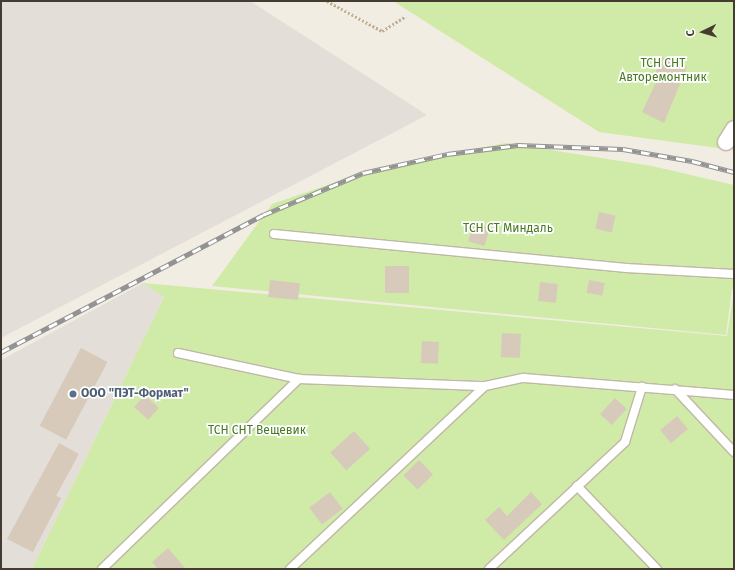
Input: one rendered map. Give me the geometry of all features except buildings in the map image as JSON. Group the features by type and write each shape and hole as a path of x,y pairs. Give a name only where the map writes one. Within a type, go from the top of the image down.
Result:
{"lane":[{"path":"274,234 626,268 734,274"},
{"path":"178,353 299,378 484,386 524,378 675,389 734,395"},
{"path":"102,569 299,378"},
{"path":"290,569 484,386"},
{"path":"488,569 625,442 642,387"},
{"path":"675,389 734,452"},
{"path":"577,486 657,569"}],"path":[{"path":"327,1 382,31 406,16"}],"shaded area":[{"path":"1,1 250,1 427,115 1,338"},
{"path":"143,283 164,297 32,569 1,569 1,360"}],"green space":[{"name":"ТСН СНТ Авторемонтник","path":"393,1 734,1 734,121 718,148 599,132"},
{"name":"ТСН СТ Миндаль","path":"506,143 652,166 734,185 734,289 732,289 726,335 212,286 272,204 377,168"},
{"name":"ТСН СНТ Вещевик","path":"143,283 727,336 734,290 734,569 32,569 164,297"}],"railway":[{"path":"1,352 263,215 363,173 447,154 518,145 623,149 692,161 734,172"}],"place":[{"name":"ООО \"ПЭТ-Формат\"","path":"73,394"}]}
